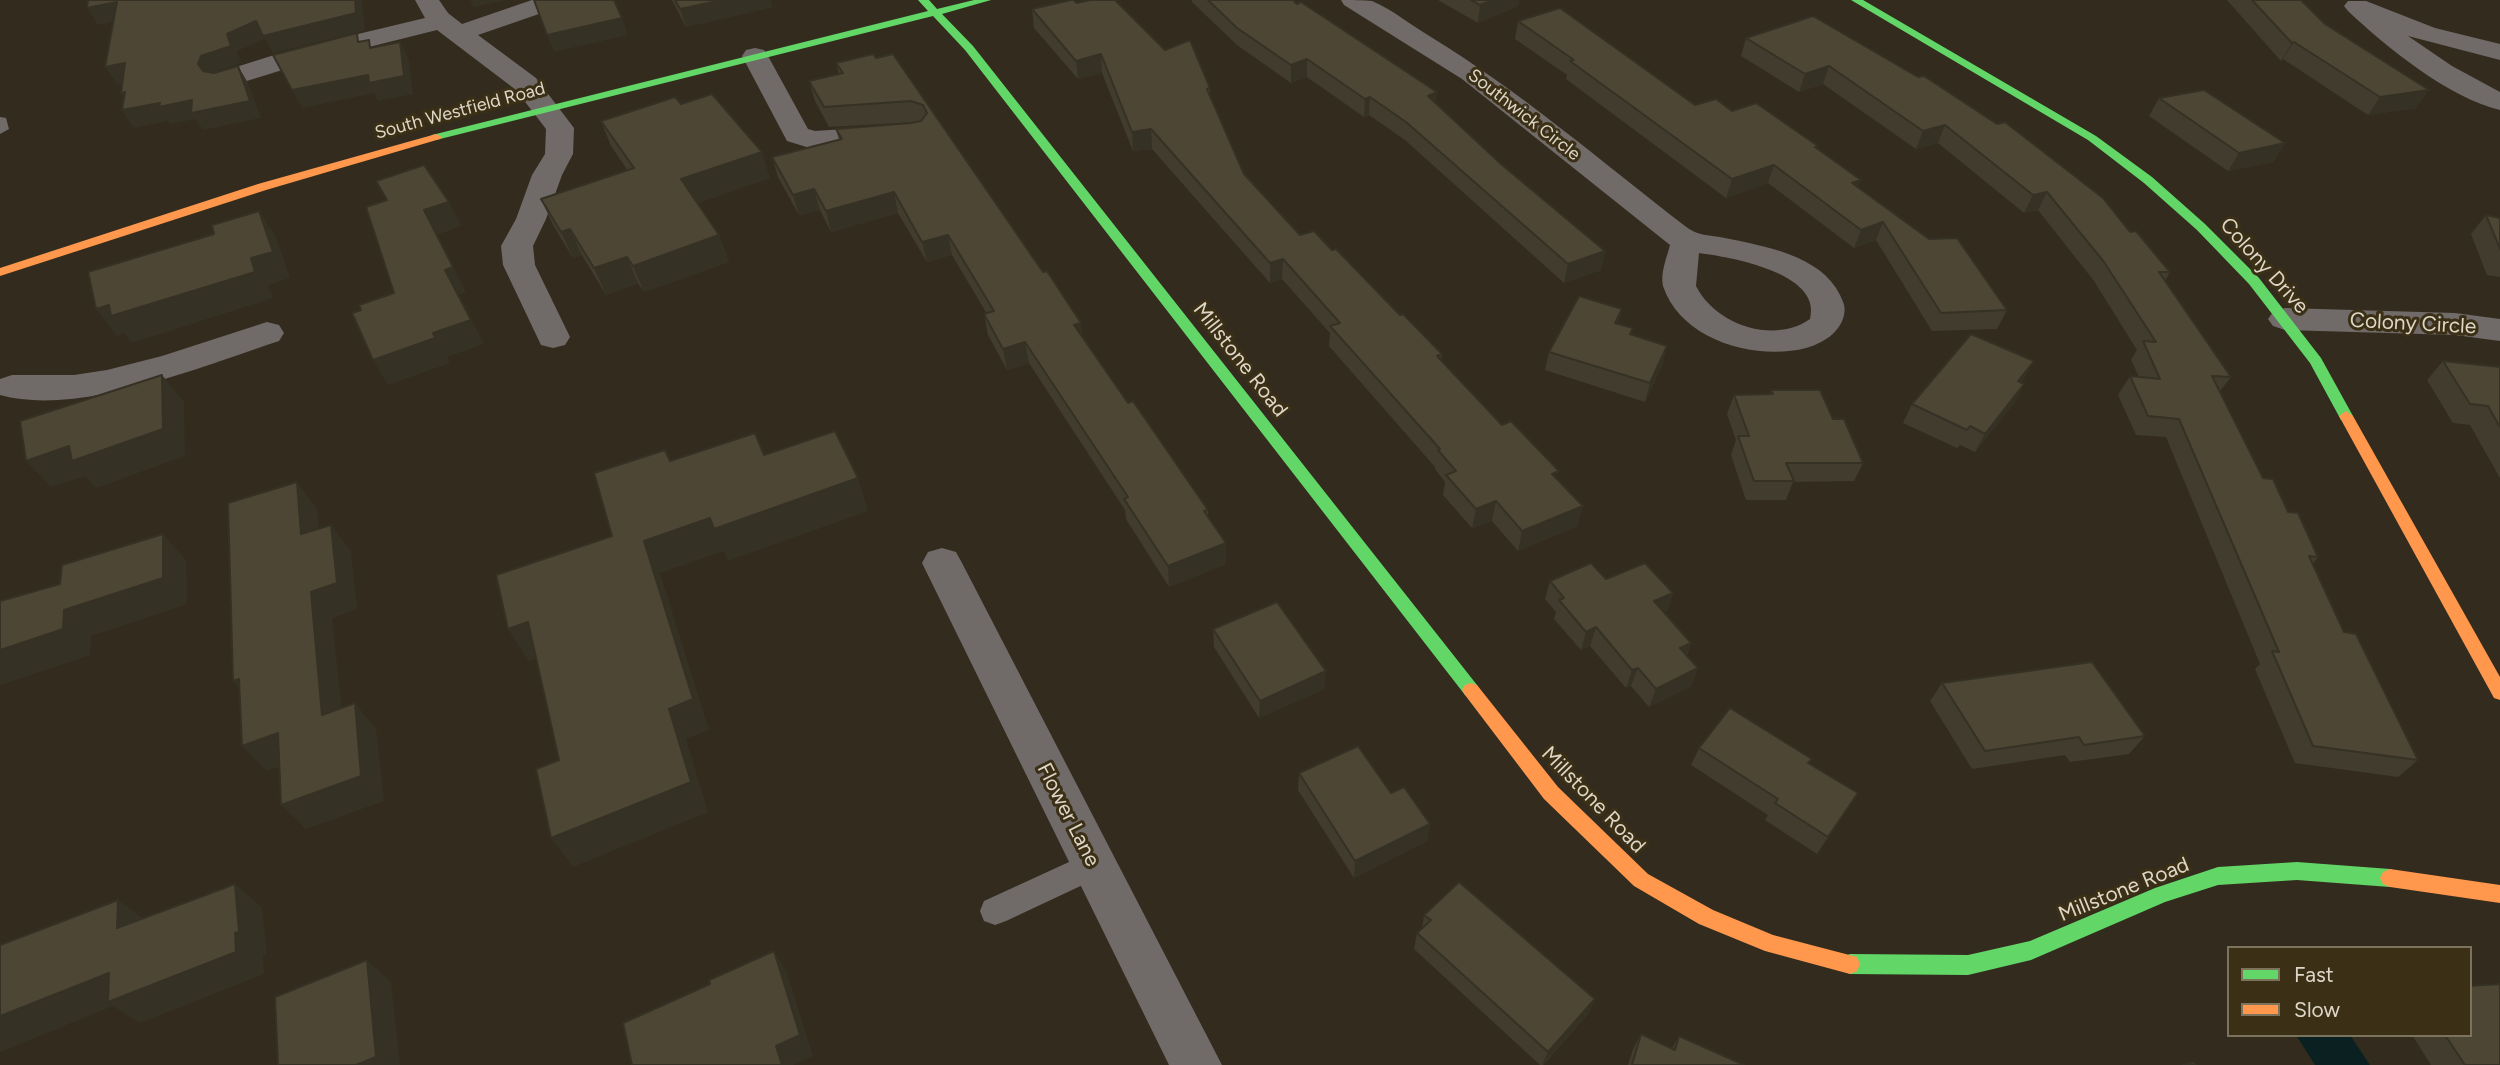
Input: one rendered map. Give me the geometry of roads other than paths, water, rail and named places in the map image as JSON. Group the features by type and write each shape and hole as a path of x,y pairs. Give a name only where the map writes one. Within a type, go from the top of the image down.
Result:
{"street":[{"path":"427,0 452,27 526,84 560,128 559,154 547,175 531,219 517,246 519,265 553,337"},
{"path":"224,80 296,57 452,27 556,0"},
{"name":"Millstone Road","path":"923,0 969,48 1551,793 1641,880 1695,911 1772,944 1853,965 1968,965 2031,950 2162,894 2218,876 2297,871 2386,877 2500,894"},
{"name":"South Westfield Road","path":"0,272 262,187 545,107 986,0"},
{"name":"Southwick Circle","path":"1353,0 1471,73 1686,242"},
{"name":"Colony Drive","path":"1856,0 2092,138 2148,180 2202,227 2253,281 2316,361 2500,693"},
{"path":"2355,3 2426,34 2500,52"},
{"path":"2355,3 2403,46 2447,74 2500,102"},
{"path":"755,56 797,135 813,140 915,132"},
{"name":"Colony Circle","path":"2284,319 2455,324 2500,330"},
{"path":"4,390 52,388 100,381 188,359 267,334"},
{"name":"Flower Lane","path":"942,563 1196,1065"}],"lane":[{"path":"0,122 0,129"},
{"path":"995,911 1093,865"}],"water":[{"path":"2297,1037 2351,1037 2370,1065 2315,1065"}]}
